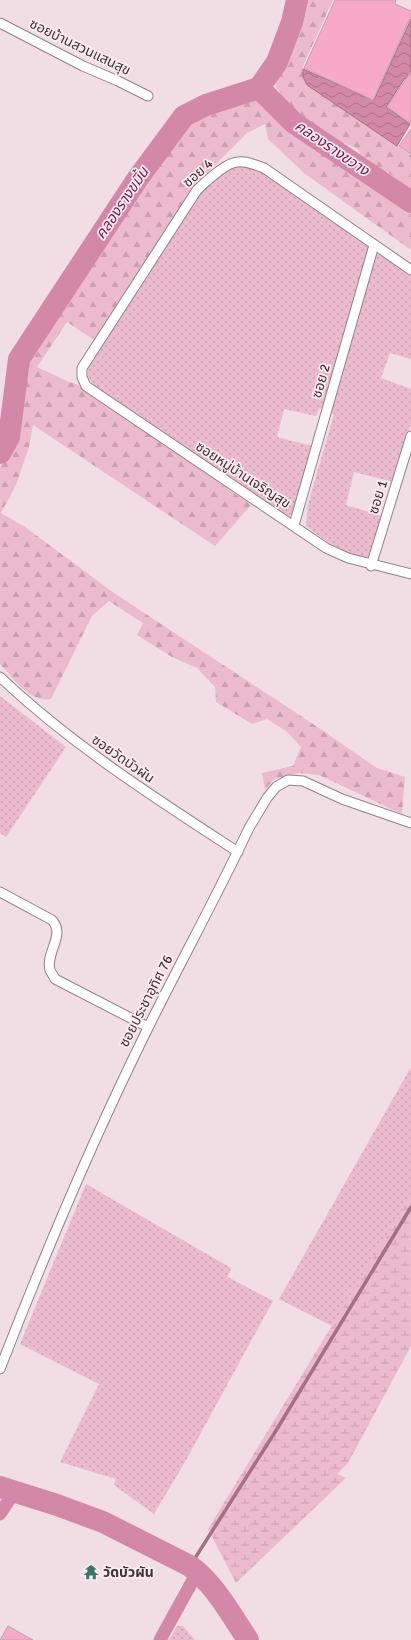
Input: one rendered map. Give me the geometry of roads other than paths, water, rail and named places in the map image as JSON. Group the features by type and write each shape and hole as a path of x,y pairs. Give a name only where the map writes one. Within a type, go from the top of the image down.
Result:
{"street":[{"name":"ซอยบ้านสวนแสนสุข","path":"0,23 83,66 148,96"},
{"name":"ซอย 4","path":"82,368 197,190 213,176 233,162 247,162 264,168 374,245"},
{"path":"374,245 411,270"},
{"name":"ซอย 2","path":"294,525 374,245"},
{"name":"ซอยหมู่บ้านเจริญสุข","path":"82,368 82,377 86,386 326,548 371,566 411,574"},
{"name":"ซอย 1","path":"371,566 411,436"},
{"name":"ซอยวัดบัวผัน","path":"0,677 26,702 100,760 238,852"},
{"name":"ซอยประชาอุทิศ 76","path":"0,1369 92,1146 148,1027 249,828 267,798 276,787 288,780 303,781 342,799 411,823"},
{"path":"0,892 52,920 56,925 57,932 50,962 50,970 55,979 148,1027"}],"water":[{"path":"411,19 411,82 405,78 386,107 410,124 397,146 307,85 303,77 303,69 374,100"}],"waterway":[{"name":"คลองรางขมิ้น","path":"0,453 9,437 19,359 138,178 184,116 206,105 259,88 277,62 292,22 297,0"},
{"name":"คลองรางขวาง","path":"259,88 294,123 411,202"},
{"path":"190,1566 277,1429 411,1207"},
{"path":"0,1487 57,1505 103,1522 190,1566 199,1573 215,1591 248,1640"},
{"path":"0,1514 15,1491"},
{"path":"160,1640 198,1571"}],"place":[{"name":"วัดบัวผัน","path":"91,1572"}]}
